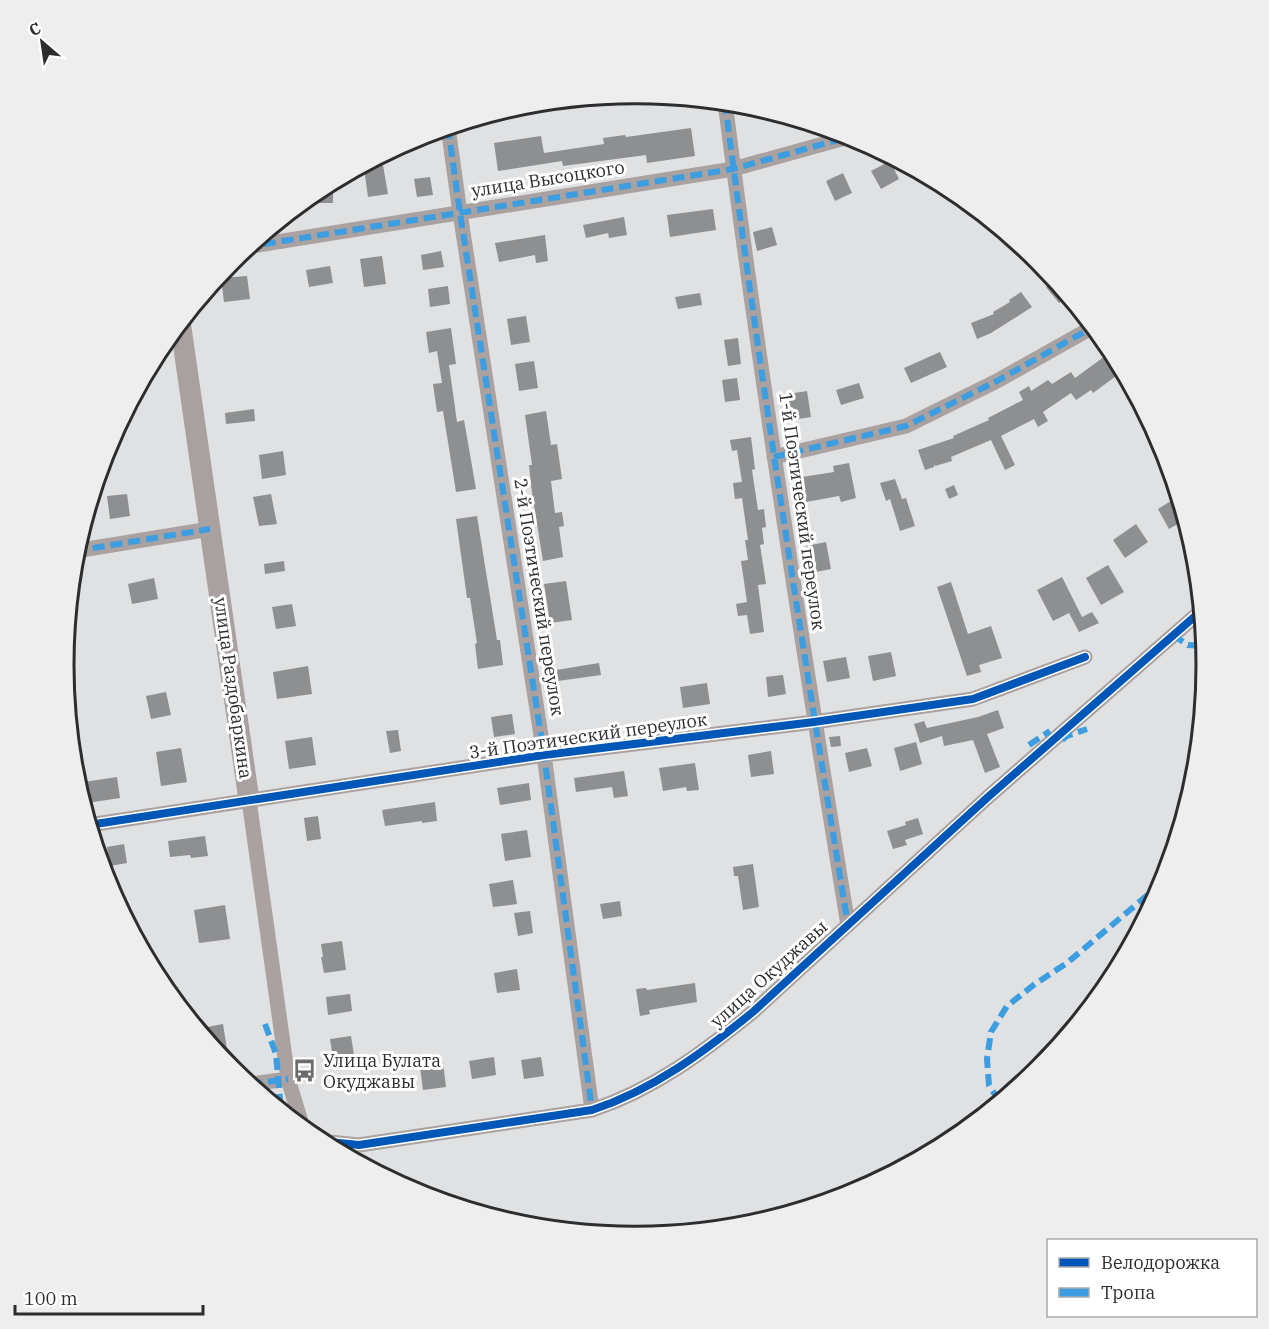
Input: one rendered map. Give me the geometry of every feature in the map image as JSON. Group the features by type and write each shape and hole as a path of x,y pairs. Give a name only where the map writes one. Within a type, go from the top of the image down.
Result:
{"street":[{"name":"1-й Поэтический переулок","path":"726,111 774,457 814,722 848,925"},
{"name":"2-й Поэтический переулок","path":"449,135 544,755 592,1110"},
{"name":"улица Высоцкого","path":"271,238 460,213 734,169 835,141"},
{"path":"774,457 906,426 997,381 1086,331"},
{"name":"улица Раздобаркина","path":"182,333 288,1079 298,1113"},
{"path":"86,548 210,529"},
{"name":"улица Окуджавы","path":"343,1143 359,1145 592,1110 614,1103 676,1070 715,1043 754,1011 988,797 1193,618"},
{"name":"3-й Поэтический переулок","path":"97,824 544,755 814,722 973,699 1085,657"},
{"path":"261,1083 288,1079"}],"building":[{"path":"691,128 695,156 647,163 646,155 563,166 562,161 498,171 494,143 541,136 544,153 604,144 603,138"},
{"path":"886,163 893,166 899,179 881,189 871,171"},
{"path":"383,165 388,194 368,197 365,173"},
{"path":"843,173 852,193 835,201 826,181"},
{"path":"430,177 433,195 417,197 414,179"},
{"path":"333,192 333,203 316,203"},
{"path":"713,209 716,230 670,237 667,215"},
{"path":"624,217 627,235 609,238 608,233 586,238 583,225"},
{"path":"772,227 777,245 757,251 753,232"},
{"path":"545,235 548,261 536,263 535,255 499,262 495,243"},
{"path":"441,251 444,267 423,270 421,255"},
{"path":"382,256 386,284 364,287 360,259"},
{"path":"330,266 333,283 309,287 306,270"},
{"path":"247,276 250,299 224,302 222,285 229,277"},
{"path":"448,286 450,304 430,307 428,289"},
{"path":"1048,286 1061,301 1059,303 1046,287"},
{"path":"1021,292 1032,307 991,333 977,339 971,323 994,314 993,312"},
{"path":"700,293 702,305 678,309 675,297"},
{"path":"526,316 530,342 511,345 507,319"},
{"path":"451,328 456,364 449,365 457,422 464,420 476,489 456,492 443,411 437,412 433,384 442,383 437,351 429,353 426,332"},
{"path":"738,338 741,364 728,366 724,340"},
{"path":"940,352 947,367 911,383 904,368"},
{"path":"1104,357 1115,377 1093,393 1091,390 1076,400 1071,393 1043,412 1048,421 1038,427 1034,419 1001,436 1015,465 1005,470 991,440 951,457 952,461 935,466 934,464 934,467 925,470 918,450 954,438 953,436 989,420 988,418 1023,400 1019,392 1029,386 1031,391 1048,380 1052,384 1071,372 1075,378"},
{"path":"534,361 538,388 519,391 515,364"},
{"path":"737,378 740,400 725,402 722,380"},
{"path":"859,383 864,398 841,405 836,390"},
{"path":"807,391 811,417 792,420 788,394"},
{"path":"254,409 255,421 226,424 225,413"},
{"path":"546,411 551,445 557,444 562,479 551,481 555,513 562,512 564,526 559,527 563,557 543,561 532,493 529,465 532,465 525,415"},
{"path":"751,437 755,469 752,470 758,510 764,509 766,527 762,528 764,544 760,545 766,584 758,585 764,632 750,634 747,615 738,616 736,604 747,602 741,561 748,560 745,540 748,540 742,498 735,499 733,483 742,482 737,450 732,451 730,440"},
{"path":"283,451 286,475 262,479 259,455"},
{"path":"849,463 856,498 841,502 839,496 806,502 802,477 834,472 833,466"},
{"path":"895,479 902,499 906,498 915,526 900,531 890,499 886,501 880,483"},
{"path":"954,485 958,495 949,499 945,489"},
{"path":"127,494 130,516 110,519 107,496"},
{"path":"271,494 277,524 259,526 253,497"},
{"path":"1171,501 1177,524 1169,529 1158,509"},
{"path":"477,516 503,665 478,669 475,644 477,643 470,598 467,598 456,519"},
{"path":"1136,524 1148,542 1125,558 1113,540"},
{"path":"826,542 831,569 811,573 806,546"},
{"path":"284,561 285,571 265,574 264,564"},
{"path":"1108,565 1124,592 1101,605 1086,578"},
{"path":"1062,577 1082,617 1092,612 1099,623 1079,632 1069,613 1053,621 1037,590"},
{"path":"154,578 158,599 132,604 128,584"},
{"path":"566,581 572,620 550,623 544,584"},
{"path":"951,582 968,634 991,626 1002,658 979,665 981,672 967,676 937,587"},
{"path":"292,604 296,626 276,629 272,607"},
{"path":"891,652 896,676 873,681 868,656"},
{"path":"846,657 850,678 827,682 823,661"},
{"path":"599,663 601,675 558,681 556,670"},
{"path":"308,666 312,694 277,699 273,672"},
{"path":"783,675 786,694 768,697 766,677"},
{"path":"707,683 710,704 683,708 680,687"},
{"path":"166,692 171,715 151,719 146,696"},
{"path":"998,710 1004,728 987,734 1000,767 985,773 973,740 944,746 942,736 920,743 914,724 924,721 927,728 978,717"},
{"path":"512,714 515,734 494,737 491,717"},
{"path":"398,730 401,751 390,753 386,731"},
{"path":"840,736 841,746 831,747 829,737"},
{"path":"312,737 316,765 289,769 285,741"},
{"path":"916,742 922,764 900,771 894,748"},
{"path":"181,748 187,782 161,786 156,752"},
{"path":"867,748 872,766 849,772 845,753"},
{"path":"771,751 774,774 751,777 748,755"},
{"path":"695,763 699,790 687,791 686,787 663,791 659,768"},
{"path":"624,771 628,796 614,798 612,787 576,792 574,778"},
{"path":"117,777 120,798 91,802 86,782"},
{"path":"529,783 531,800 500,805 497,788"},
{"path":"435,802 437,821 385,826 382,810"},
{"path":"318,816 321,839 307,841 304,818"},
{"path":"918,818 923,834 905,840 907,845 893,849 887,831 906,825 905,822"},
{"path":"527,830 531,857 505,861 501,834"},
{"path":"205,836 208,856 170,857 168,841"},
{"path":"124,844 127,863 111,866 107,847"},
{"path":"753,864 759,907 743,910 738,876 734,876 733,867"},
{"path":"513,880 517,904 493,907 489,884"},
{"path":"620,901 622,916 603,919 600,904"},
{"path":"225,905 230,939 199,943 194,910"},
{"path":"530,911 533,933 518,936 514,913"},
{"path":"342,941 346,970 324,973 321,944"},
{"path":"517,969 520,990 497,993 494,973"},
{"path":"695,983 697,1002 649,1010 650,1014 640,1016 636,989 646,988 647,990"},
{"path":"350,994 352,1011 328,1015 326,997"},
{"path":"223,1024 227,1049 213,1034 207,1027"},
{"path":"351,1036 354,1055 333,1058 330,1039"},
{"path":"494,1057 496,1075 472,1079 469,1061"},
{"path":"541,1057 544,1076 524,1079 521,1060"},
{"path":"443,1063 446,1087 423,1090 420,1067"}],"marked path":[{"path":"726,111 783,514 848,925"},
{"path":"449,135 544,755 592,1110"},
{"path":"264,244 733,169 835,141"},
{"path":"774,457 906,426 997,381 1086,331"},
{"path":"85,549 210,529"},
{"path":"1173,635 1188,645 1195,645"},
{"path":"1062,740 1087,729"},
{"path":"1029,745 1050,731"},
{"path":"995,1094 989,1085 987,1059 991,1032 1007,1006 1067,963 1145,897"},
{"path":"265,1024 276,1054 280,1099"},
{"path":"261,1083 288,1079"}],"cycle path":[{"path":"343,1143 359,1145 592,1110 657,1081 697,1055 754,1011 988,797 1193,618"},
{"path":"97,824 544,755 814,722 973,699 1085,657"}],"place":[{"name":"Улица Булата Окуджавы","path":"305,1071"}]}
